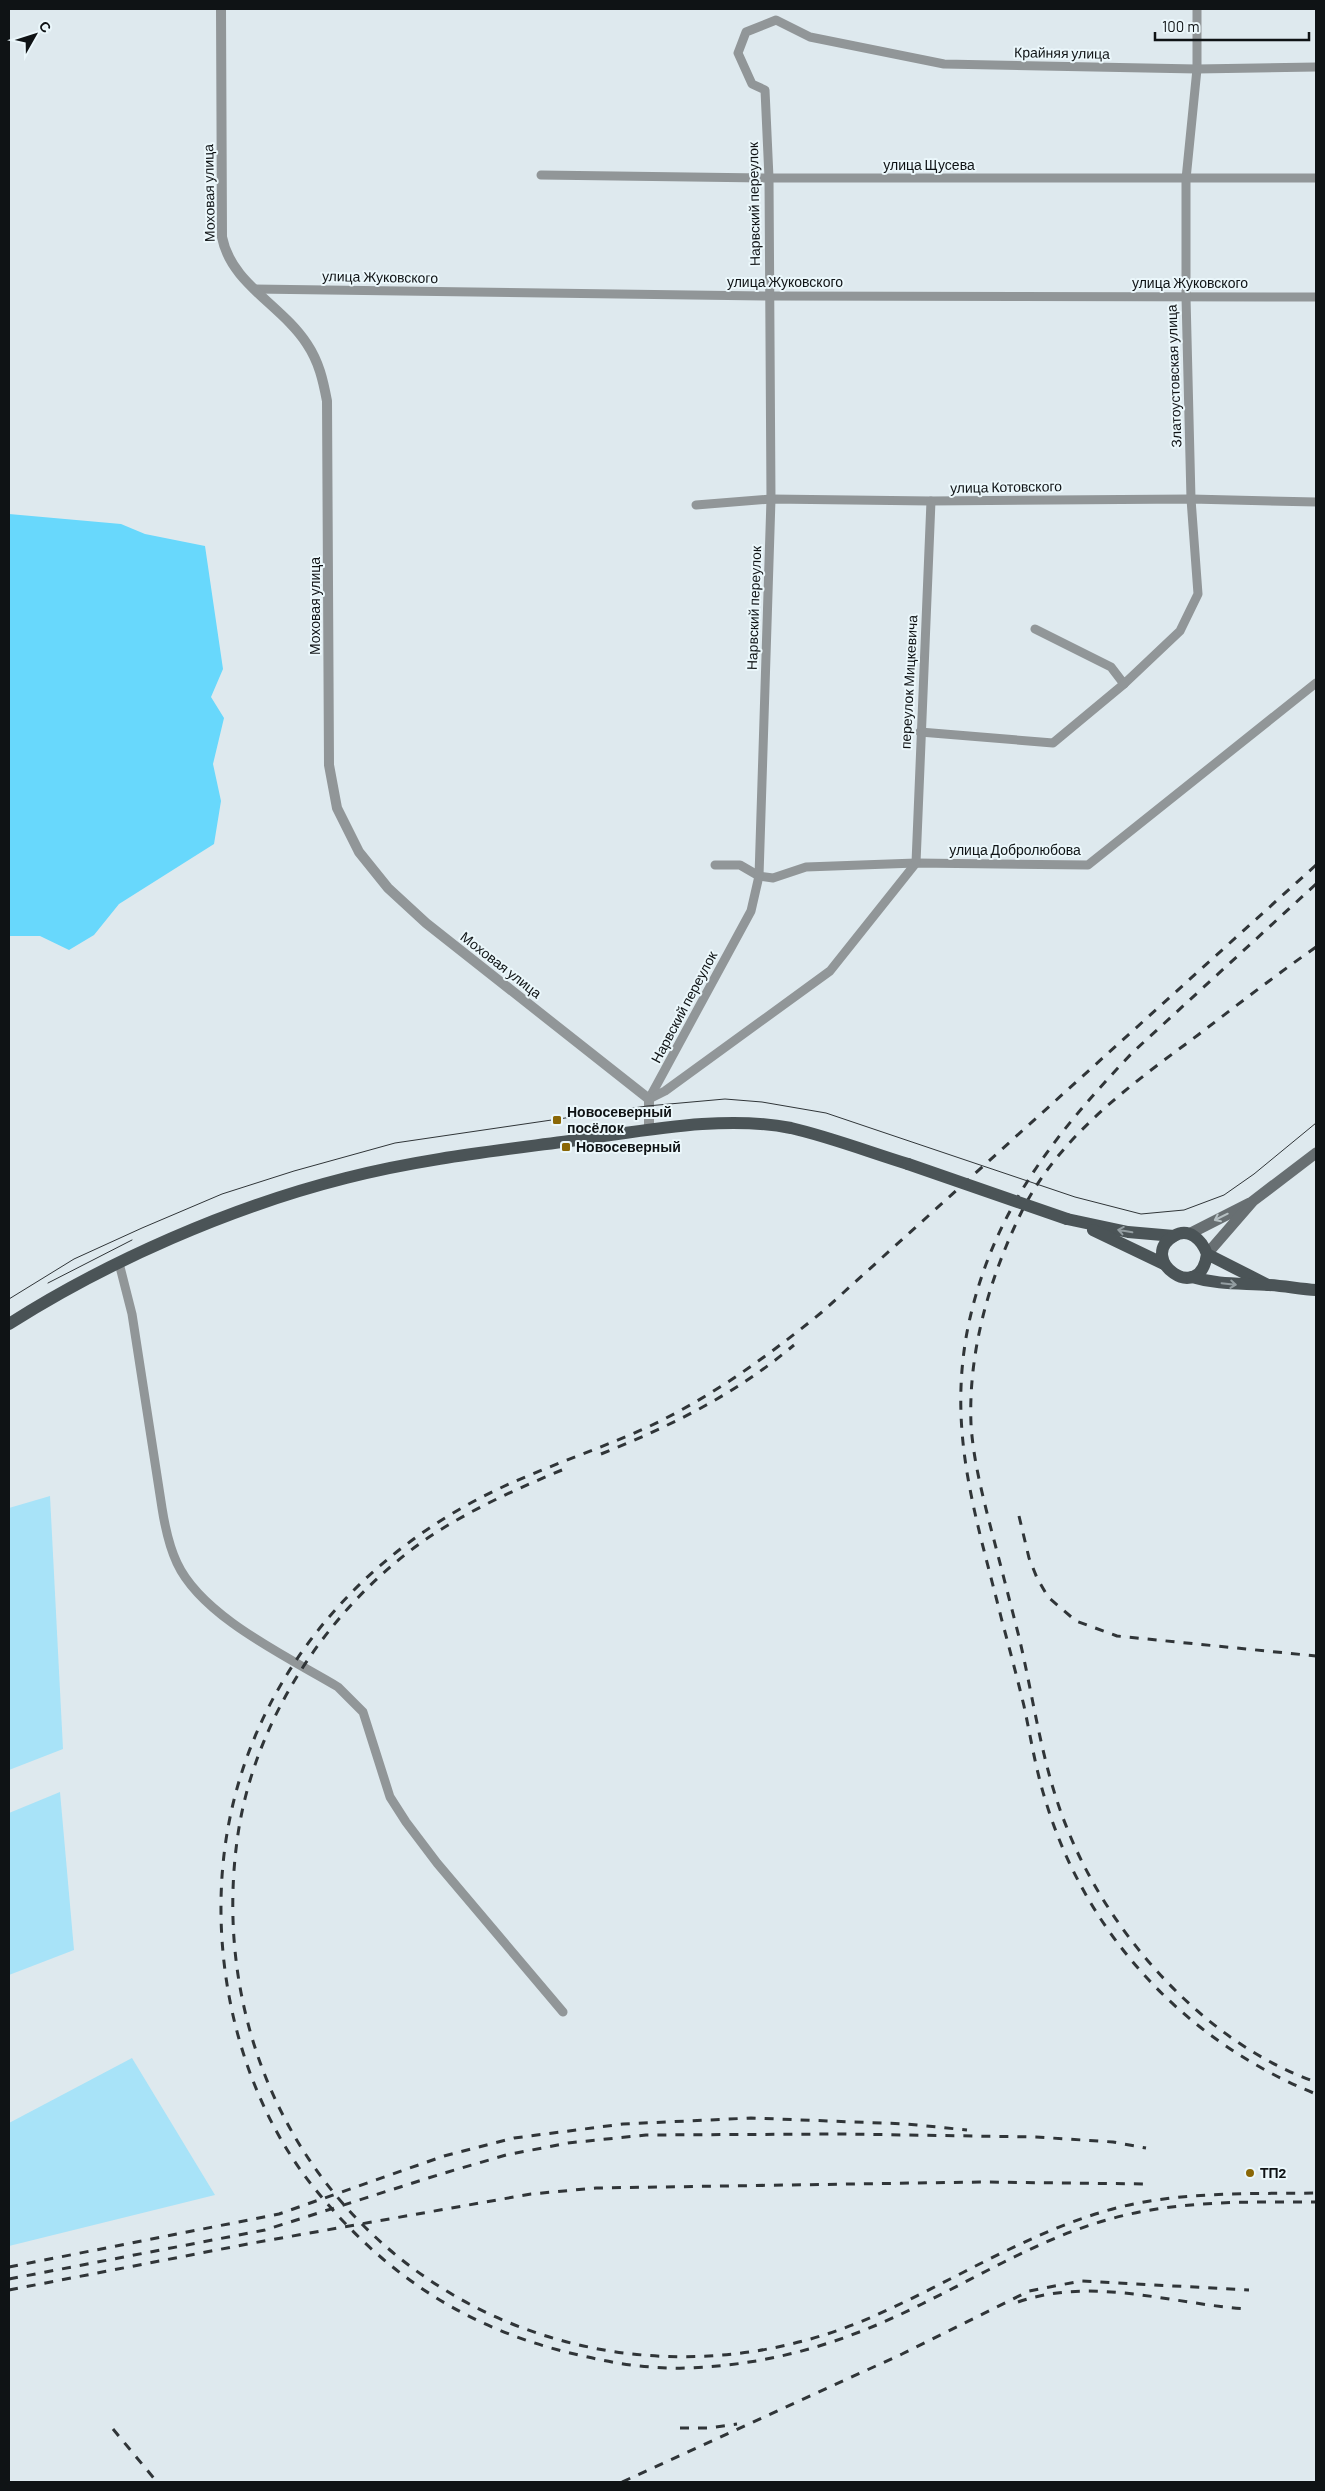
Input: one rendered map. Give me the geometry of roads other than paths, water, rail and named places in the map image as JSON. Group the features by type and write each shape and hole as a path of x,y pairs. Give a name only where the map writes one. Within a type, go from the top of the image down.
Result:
{"main road":[{"path":"9,1324 77,1284 119,1263 245,1209 346,1178 448,1158 649,1130 728,1123 790,1128 908,1164 1067,1219 1164,1264 1180,1278 1192,1277 1208,1282 1316,1290"},
{"path":"1207,1254 1254,1201 1316,1153"},
{"path":"1067,1219 1128,1232 1174,1236 1189,1234 1254,1201"},
{"path":"1189,1234 1198,1238 1204,1245 1207,1254 1206,1263 1200,1272 1192,1277"},
{"path":"1164,1264 1164,1248 1174,1236"},
{"path":"1207,1254 1268,1285"}],"street":[{"name":"Моховая улица","path":"221,9 222,237 225,254 238,272 306,343 321,368 327,401 329,765 337,808 359,852 388,888 426,924 649,1099"},
{"name":"Златоустовская улица","path":"920,732 1053,743 1124,684 1180,631 1198,594 1191,499 1186,297 1186,179 1197,69 1197,9"},
{"name":"Крайняя улица","path":"765,90 752,84 738,53 746,32 776,20 810,37 944,64 1197,69 1316,66"},
{"name":"Нарвский переулок","path":"649,1099 751,911 759,876 771,499 769,178 765,90"},
{"name":"улица Щусева","path":"541,175 769,178 1316,178"},
{"name":"улица Жуковского","path":"254,288 770,296 1316,297"},
{"name":"улица Котовского","path":"696,505 771,499 931,501 1191,499 1316,502"},
{"name":"переулок Мицкевича","path":"916,863 931,501"},
{"path":"1035,629 1111,667 1124,684"},
{"name":"улица Добролюбова","path":"715,865 740,866 759,876 784,876 793,870 806,867 916,863 1088,865 1316,683"},
{"path":"649,1130 649,1099 665,1091 830,971 916,863"},
{"path":"119,1263 132,1314 168,1539 178,1565 192,1588 210,1607 338,1687 352,1699 363,1712 390,1797 406,1822 437,1863 563,2012"}],"tram line":[{"path":"9,1299 74,1259 142,1228 222,1194 294,1171 395,1143 647,1106 725,1099 762,1102 826,1113 1075,1197 1141,1214 1184,1210 1224,1195 1254,1174 1316,1123"},
{"path":"48,1283 132,1240"}],"railway":[{"path":"1316,865 822,1312 781,1344 696,1402 650,1426 506,1485 460,1509 408,1543 362,1582 321,1626 287,1675 259,1727 239,1783 226,1842 221,1904 226,1978 243,2052 255,2087 271,2121 290,2154 311,2184 339,2217 369,2246 400,2273 433,2296 469,2316 506,2333 546,2346 600,2360 651,2367 690,2368 752,2362 810,2349 866,2329 922,2304 1038,2246 1110,2219 1161,2208 1187,2205 1238,2202 1316,2202"},
{"path":"1316,884 1133,1052 1104,1083 1052,1145 1010,1211 993,1247 979,1286 968,1327 962,1366 961,1403 967,1474 974,1509 1024,1706 1039,1779 1064,1851 1087,1897 1115,1940 1148,1979 1185,2014 1225,2045 1269,2072 1316,2094"},
{"path":"1316,947 1124,1091 1079,1133 1058,1156 1024,1207 1001,1258 984,1312 973,1368 971,1396 971,1424 980,1485 1019,1637 1045,1757 1058,1805 1085,1868 1108,1907 1135,1945 1166,1981 1200,2013 1237,2041 1275,2065 1316,2082"},
{"path":"601,1454 653,1432 726,1394 772,1363 794,1345"},
{"path":"562,1470 490,1502 438,1531 388,1569 356,1600 327,1634 301,1670 279,1709 261,1749 247,1791 238,1834 233,1882 233,1930 238,1977 248,2024 263,2069 282,2113 306,2154 334,2193 386,2246 444,2290 508,2322 576,2344 646,2355 718,2355 790,2344 860,2322 1039,2235 1102,2212 1128,2205 1181,2197 1316,2193"},
{"path":"1019,1516 1029,1558 1037,1578 1048,1597 1076,1621 1117,1636 1316,1656"},
{"path":"9,2267 279,2214 444,2156 514,2138 623,2124 751,2118 907,2124 967,2130"},
{"path":"9,2279 265,2230 506,2155 568,2143 646,2135 843,2134 1036,2137 1113,2142 1146,2148"},
{"path":"9,2290 253,2243 531,2194 596,2188 980,2182 1149,2184"},
{"path":"622,2482 902,2354 1029,2291 1081,2281 1249,2290"},
{"path":"1018,2302 1046,2295 1075,2291 1103,2291 1247,2309"},
{"path":"680,2428 708,2428 737,2424"},
{"path":"113,2429 157,2482"}],"place":[{"name":"Новосеверный посёлок","path":"557,1120"},
{"name":"Новосеверный","path":"566,1147"},
{"name":"ТП2","path":"1250,2173"}]}
